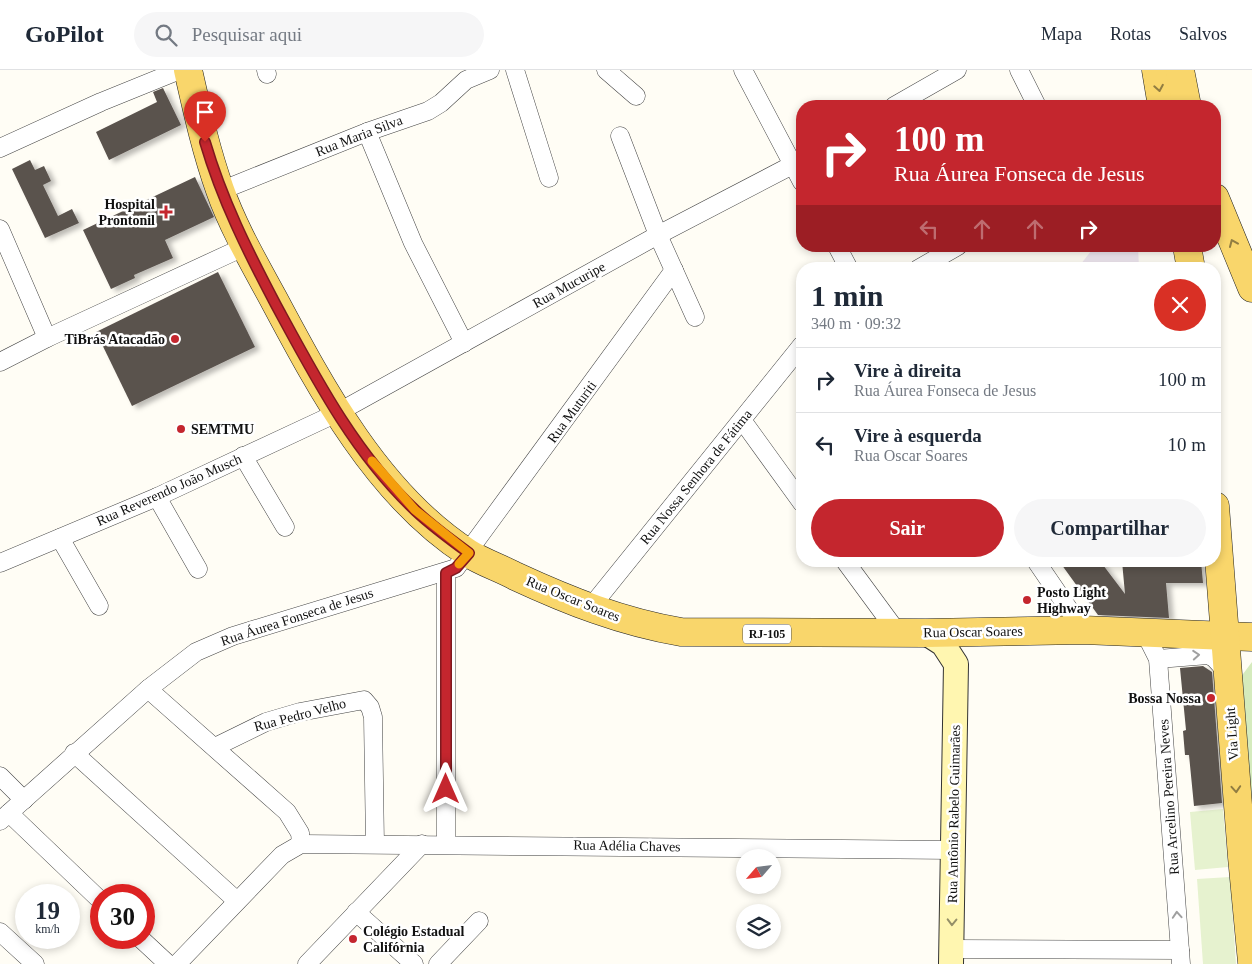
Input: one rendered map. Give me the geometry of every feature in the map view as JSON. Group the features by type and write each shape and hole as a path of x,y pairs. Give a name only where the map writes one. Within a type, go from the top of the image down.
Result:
{"main road":[{"name":"Rua Oscar Soares","path":"188,70 200,124 220,191 246,246 337,413 367,455 415,510 469,553 590,608 646,626 681,632 926,633 1083,630 1252,637"},
{"path":"1156,70 1161,100"},
{"path":"1180,70 1186,100"},
{"path":"1221,213 1252,288"},
{"name":"Via Light","path":"1219,567 1252,962"},
{"path":"1181,634 1207,614 1221,596"},
{"path":"926,633 943,644 956,664 970,643 983,631"},
{"path":"1227,672 1252,649"},
{"name":"Rua Antônio Rabelo Guimarães","path":"951,956 956,664"}],"street":[{"path":"0,148 101,102 180,70"},
{"name":"Rua Maria Silva","path":"220,191 367,132 435,108 458,85 490,70"},
{"path":"515,70 549,178"},
{"path":"606,70 636,96"},
{"path":"742,70 796,159"},
{"path":"904,100 957,70"},
{"path":"1019,70 1034,100"},
{"path":"367,132 414,242 464,343"},
{"path":"620,136 658,235 695,317"},
{"name":"Rua Mucuripe","path":"337,413 658,235 796,163"},
{"path":"0,229 46,338"},
{"path":"0,362 46,338 246,246"},
{"path":"930,262 948,252"},
{"name":"Rua Muturiti","path":"469,553 674,270"},
{"name":"Rua Nossa Senhora de Fátima","path":"590,608 796,352"},
{"name":"Rua Reverendo João Musch","path":"0,563 158,497 337,413"},
{"path":"742,420 796,495"},
{"path":"243,456 285,527"},
{"path":"158,497 198,569"},
{"path":"60,538 99,606"},
{"name":"Rua Áurea Fonseca de Jesus","path":"4,817 148,689 196,652 233,636 446,573 456,568 469,553"},
{"path":"849,567 898,633"},
{"path":"1040,567 1083,630"},
{"path":"446,573 446,844"},
{"name":"Rua Arcelino Pereira Neves","path":"1145,633 1158,659 1180,957"},
{"path":"1158,659 1208,655 1214,658 1227,672"},
{"path":"148,689 287,812 300,833 301,844 282,855 177,964"},
{"name":"Rua Pedro Velho","path":"215,747 266,722 308,710 364,700 370,707 373,717 375,844"},
{"path":"74,753 237,901"},
{"path":"0,776 24,800"},
{"path":"4,817 90,891"},
{"name":"Rua Adélia Chaves","path":"301,844 953,850"},
{"path":"307,964 422,844"},
{"path":"356,912 414,964"},
{"path":"438,964 479,921"},
{"path":"0,932 35,964"},
{"path":"152,949 168,964"},
{"path":"951,956 1180,957"}],"shaded area":[{"path":"1090,252 1138,252 1139,262 1082,262"}],"green space":[{"path":"1252,662 1252,821 1240,678"},
{"path":"1223,809 1228,867 1195,870 1190,812"},
{"path":"1230,877 1236,964 1203,964 1197,879"}],"building":[{"path":"163,88 181,125 109,160 96,132 157,102 153,92"},
{"path":"30,160 35,170 44,166 51,181 43,185 58,216 72,209 79,223 45,238 12,169"},
{"path":"195,177 214,217 165,240 173,258 134,275 135,278 111,289 83,230"},
{"name":"TiBrás Atacadão","path":"218,272 255,347 132,406 96,332"},
{"path":"1063,567 1105,567 1125,594 1123,567 1202,567 1203,583 1166,583 1169,618 1098,615"},
{"path":"1203,666 1212,672 1222,803 1194,806 1189,755 1185,755 1183,731 1186,730 1180,668"}],"slow traffic":[{"path":"372,461 415,510 469,553 459,564"}],"place":[{"name":"Hospital Prontonil","path":"166,212"},
{"name":"TiBrás Atacadão","path":"175,339"},
{"name":"SEMTMU","path":"181,429"},
{"name":"Posto Light Highway","path":"1027,600"},
{"name":"Bossa Nossa","path":"1211,698"},
{"name":"Colégio Estadual Califórnia","path":"353,939"}],"route":[{"path":"205,142 220,191 246,246 290,331 337,413 367,455 415,510 469,553 456,568 446,573 446,789"}]}
